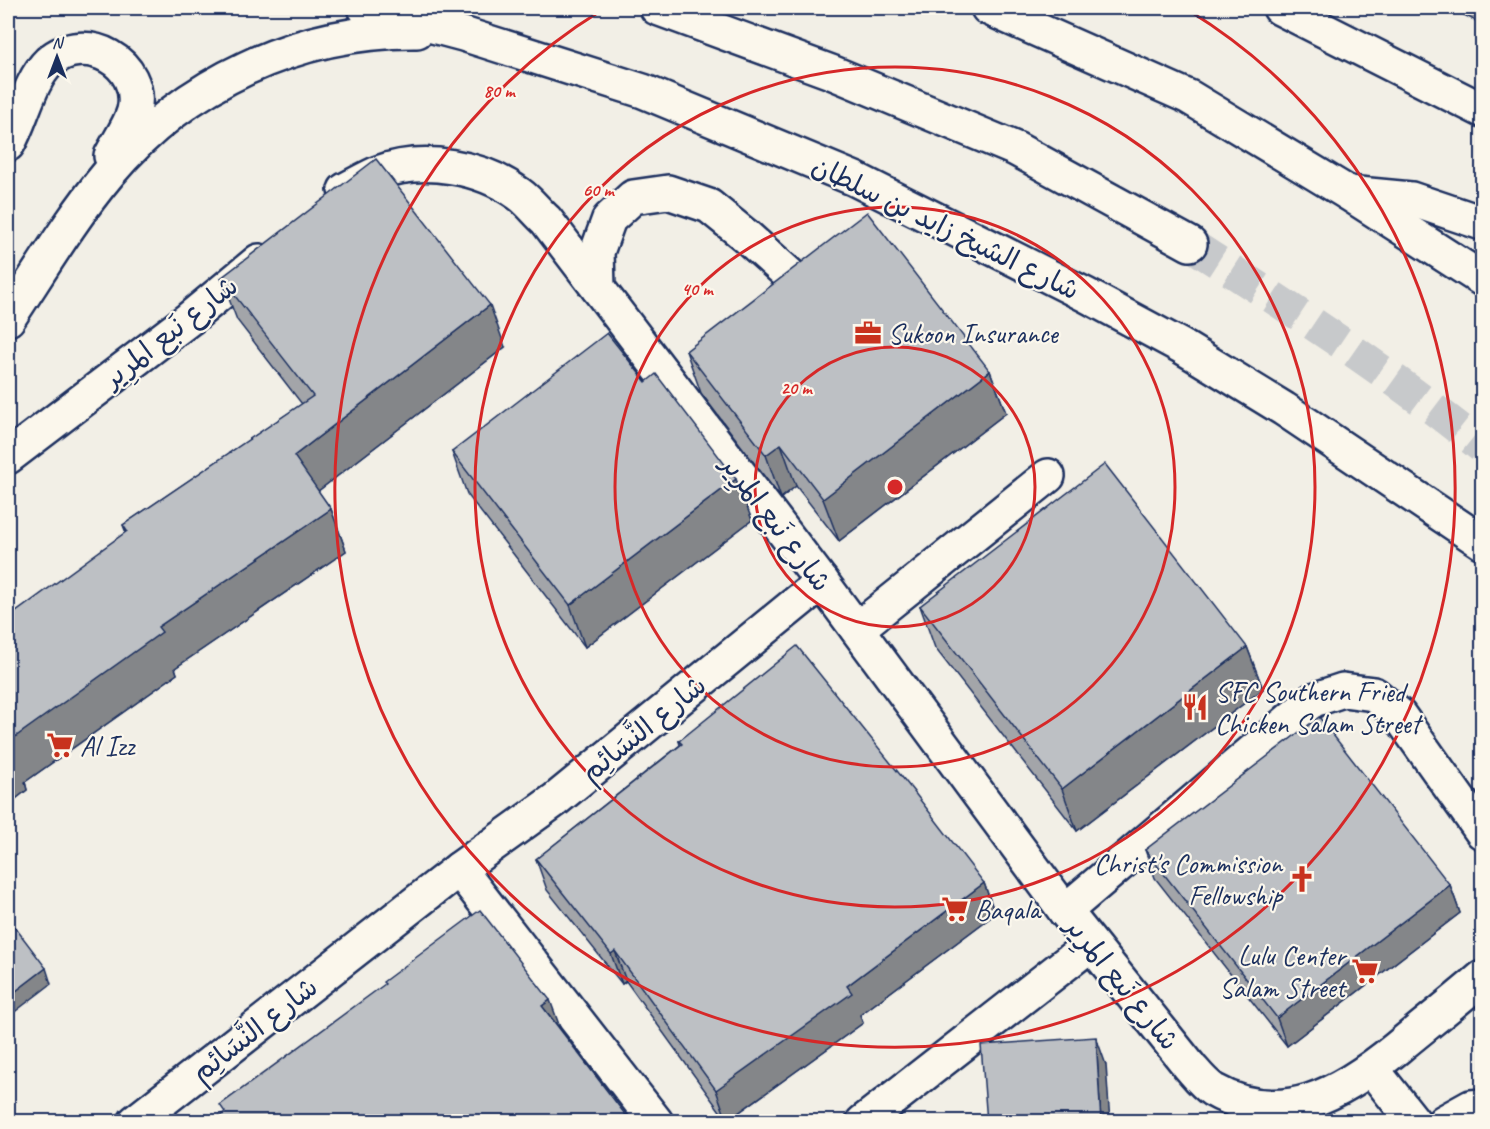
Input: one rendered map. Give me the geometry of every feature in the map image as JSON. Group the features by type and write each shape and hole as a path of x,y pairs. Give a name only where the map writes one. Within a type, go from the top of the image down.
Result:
{"main road":[{"name":"شارع الشيخ زايد بن سلطان","path":"365,8 463,34 643,91 855,179 1086,295 1181,346 1284,409 1482,542"},
{"path":"657,8 831,72 1016,149 1190,244"},
{"path":"988,8 1189,98 1348,193 1482,279"},
{"path":"1280,8 1318,16 1482,110"},
{"path":"8,319 108,174 142,137 182,105 234,74 270,57 308,45 365,33 414,31 463,34"},
{"path":"8,144 35,83 51,60 66,52 81,49 96,50 121,64 129,76 135,94 134,111 78,215"},
{"name":"شارع نَبع المرِير","path":"320,211 346,189 380,173 415,166 452,166 487,177 519,194 546,220 822,582 1065,910 1190,1067 1211,1090 1239,1105 1270,1112 1301,1109 1330,1098 1372,1069 1482,978"},
{"path":"598,288 597,252 609,219 633,197 668,192 709,206 793,278"},
{"path":"1348,193 1411,199 1482,223"},
{"name":"شارع نَبع المرِير","path":"8,457 189,319 285,240"},
{"path":"856,629 1048,476"},
{"name":"شارع النَّسَائِم","path":"135,1122 459,869 555,800 822,582"},
{"path":"1065,910 1313,700 1344,690 1374,694 1399,715 1482,832"},
{"path":"459,869 656,1122"},
{"path":"863,1122 1092,944"},
{"path":"1372,1069 1414,1122"},
{"path":"1444,1122 1471,1107 1482,1106"}],"building":[{"path":"376,159 490,305 294,456 331,509 158,627 162,632 8,742 8,618 127,531 123,525 313,396 221,278"},
{"path":"867,212 990,371 823,499 781,444 766,455 686,351"},
{"path":"607,333 646,382 656,374 736,479 570,605 452,452"},
{"path":"1105,464 1247,647 1062,789 920,606"},
{"path":"797,646 984,883 847,986 852,993 716,1090 615,951 611,954 536,859 682,744 679,741"},
{"path":"1319,717 1450,885 1277,1018 1145,850"},
{"path":"480,910 550,1000 542,1006 631,1122 212,1122 225,1112 220,1105 385,984 383,982"},
{"path":"8,918 46,968 8,997"},
{"path":"1096,1037 1101,1122 987,1122 981,1045"}],"tunnel":[{"path":"1190,244 1376,367 1482,447"}],"place":[{"name":"Sukoon Insurance","path":"868,333"},
{"name":"SFC Southern Fried Chicken Salam Street","path":"1195,707"},
{"name":"Al Izz","path":"60,745"},
{"name":"Christ's Commission Fellowship","path":"1302,879"},
{"name":"Baqala","path":"955,909"},
{"name":"Lulu Center Salam Street","path":"1365,971"}]}
